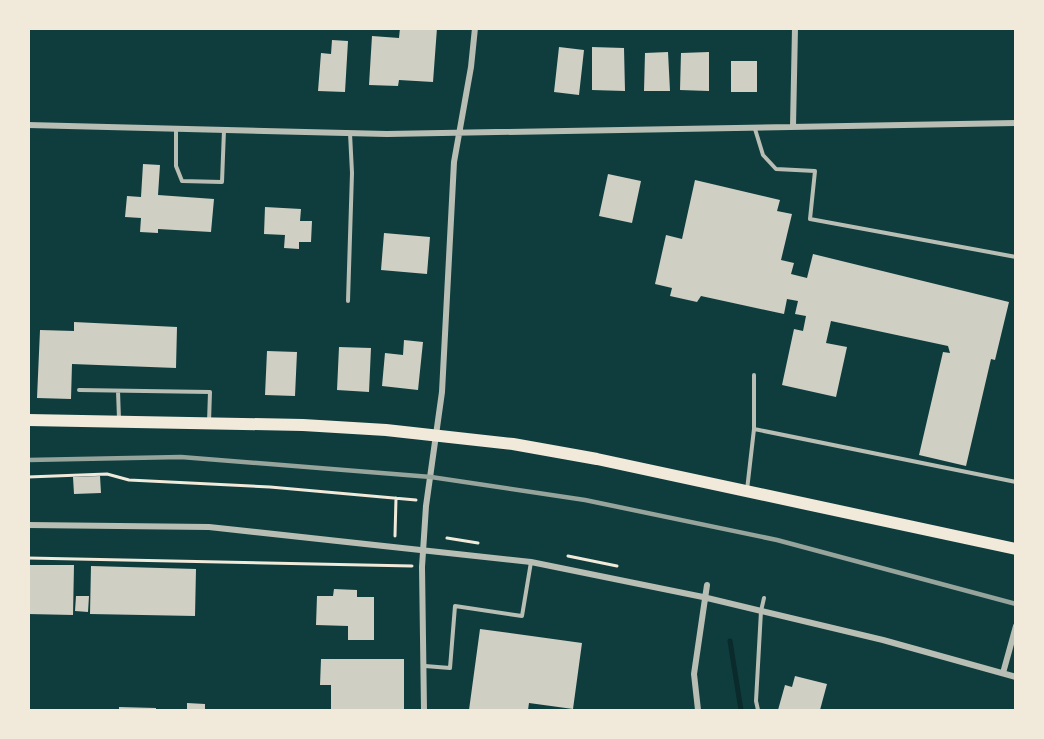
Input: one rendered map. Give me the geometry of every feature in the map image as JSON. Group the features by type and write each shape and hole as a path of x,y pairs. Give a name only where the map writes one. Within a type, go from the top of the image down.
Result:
{"main road":[{"path":"28,420 303,425 437,435 597,459 1016,549"}],"street":[{"path":"424,711 422,567 427,501 442,392 454,162 475,28"},
{"path":"793,126 795,28"},
{"path":"28,125 460,134 1016,123"},
{"path":"28,525 209,527 531,562 704,597 1016,677"},
{"path":"698,711 694,674 707,585"},
{"path":"1003,673 1016,626"}],"lane":[{"path":"176,129 176,166 182,181 211,184 222,182 224,130"},
{"path":"755,129 763,156 776,169 815,171 810,219 1016,257"},
{"path":"348,301 352,173 350,133"},
{"path":"747,491 754,429 754,375"},
{"path":"79,390 210,392 208,422"},
{"path":"118,391 119,420"},
{"path":"754,429 1016,482"},
{"path":"425,666 450,668 455,606 522,616 531,562"},
{"path":"758,711 756,701 761,611 764,598"}],"path":[{"path":"28,477 106,474 129,480 270,487 427,501"},
{"path":"394,566 396,498"},
{"path":"28,558 422,567"}],"building":[{"path":"400,28 437,28 433,82 399,80 398,86 369,85 372,36 399,38"},
{"path":"332,40 348,41 345,92 318,91 321,53 331,54"},
{"path":"559,47 584,50 579,95 554,92"},
{"path":"592,47 624,48 625,91 592,90"},
{"path":"668,52 670,91 644,91 645,53"},
{"path":"709,52 709,91 680,90 681,53"},
{"path":"731,61 757,61 757,92 731,92"},
{"path":"143,164 160,165 158,195 214,199 211,232 158,229 158,233 140,232 141,218 125,217 127,196 141,197"},
{"path":"608,174 641,181 632,223 599,216"},
{"path":"695,180 780,200 777,211 792,214 781,260 794,263 791,274 807,278 813,254 1009,302 995,360 991,359 966,466 919,455 943,352 950,353 948,346 831,321 826,343 847,347 836,397 782,385 794,329 803,331 806,316 795,314 798,301 787,299 784,314 701,296 697,302 670,296 672,288 655,284 666,235 682,239"},
{"path":"265,207 301,209 300,221 312,221 311,242 299,242 299,249 284,248 285,235 264,234"},
{"path":"384,233 430,237 427,274 381,270"},
{"path":"74,322 177,327 176,368 72,364 71,399 37,398 40,330 74,331"},
{"path":"404,340 423,342 418,390 382,386 385,353 403,355"},
{"path":"339,347 371,348 369,392 337,390"},
{"path":"267,351 297,352 295,396 265,395"},
{"path":"100,476 101,493 74,494 73,477"},
{"path":"28,565 74,565 73,615 28,614"},
{"path":"91,566 196,569 195,616 90,614"},
{"path":"334,589 357,590 357,597 374,597 374,640 348,640 348,626 316,625 317,596 333,596"},
{"path":"76,596 89,596 88,612 75,611"},
{"path":"480,629 582,643 573,709 529,703 528,710 469,710"},
{"path":"321,659 404,659 404,710 331,710 331,685 320,685"},
{"path":"795,676 827,684 820,710 778,710 785,685 792,687"},
{"path":"187,703 205,704 205,710 187,710"},
{"path":"119,707 156,708 156,710 119,710"}],"waterway":[{"path":"730,641 741,710"}],"railway":[{"path":"28,460 181,457 431,477 585,500 777,540 1016,604"}]}
